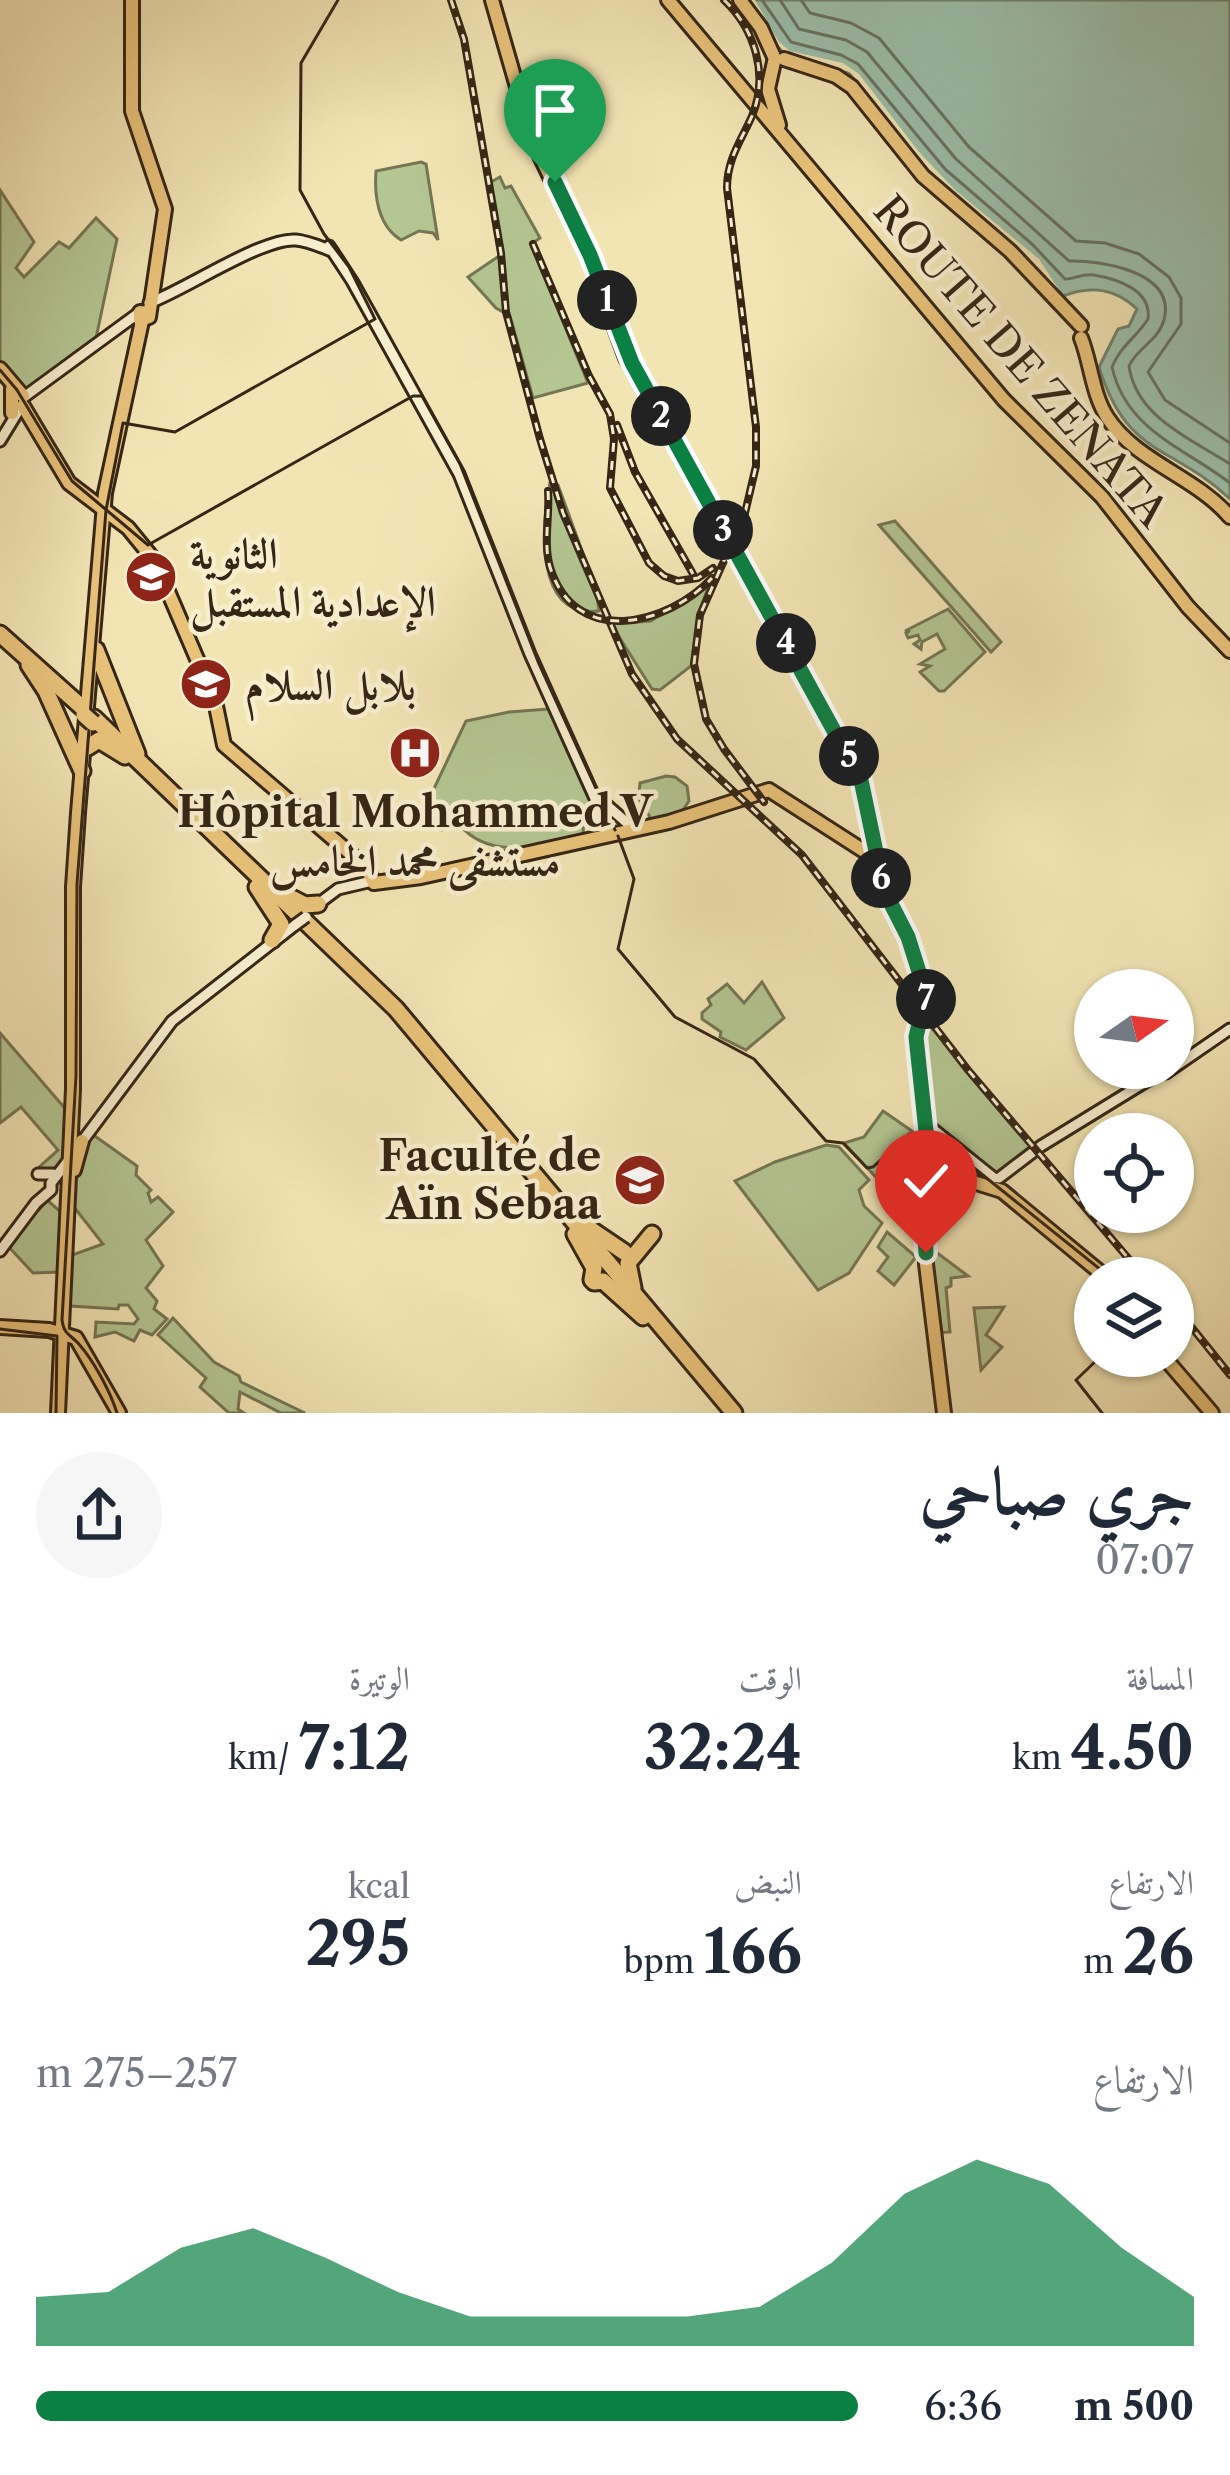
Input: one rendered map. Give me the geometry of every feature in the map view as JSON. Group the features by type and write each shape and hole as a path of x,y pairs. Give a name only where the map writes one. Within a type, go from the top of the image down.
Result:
{"highway":[{"path":"0,637 31,664 77,693 100,682 109,688 124,731 65,739 31,664"},
{"path":"96,650 95,684 132,746 157,778 298,920 302,933 319,938"},
{"path":"31,664 88,737 157,778"},
{"path":"255,879 298,920 311,920 319,938"},
{"path":"255,879 398,1016 729,1410"},
{"path":"559,1205 614,1248 615,1258 669,1339"},
{"path":"559,1205 594,1268 593,1281 605,1282 669,1339"},
{"path":"652,1234 630,1260 627,1273 669,1339"}],"main road":[{"path":"59,1413 73,886 95,684 94,582 163,241 165,209 131,115 130,0"},
{"path":"494,0 535,139 590,255 628,357 859,773 884,890 908,937 925,989 916,1037 923,1072"},
{"path":"494,0 530,134 590,262 626,358 859,773"},
{"path":"666,0 727,82 783,136"},
{"path":"666,0 783,136"},
{"path":"741,0 778,63 770,100 783,136"},
{"path":"778,63 836,76 852,88 923,176 1010,251 1081,332 1097,396 1120,434 1202,489 1230,514"},
{"name":"ROUTE DE ZENATA","path":"783,136 1015,412 1102,497 1135,545 1230,651"},
{"path":"293,237 330,247"},
{"path":"21,404 145,315 245,255 293,237 330,247 460,474 554,705 603,804 634,829"},
{"path":"0,437 21,404 145,315"},
{"path":"0,372 68,474 155,560 218,701 226,743 371,881"},
{"path":"409,382 458,472 484,552 611,834"},
{"path":"96,650 107,512"},
{"path":"64,1161 88,737"},
{"path":"669,822 769,790 867,853 877,854"},
{"path":"0,1248 172,1021 338,889 696,819 780,794"},
{"path":"877,854 928,991 919,1038 929,1131 928,1236 937,1376 945,1409"},
{"path":"1194,1049 1229,1026"},
{"path":"928,1178 999,1183 1041,1146 1145,1089"},
{"path":"929,1131 1085,1257"},
{"path":"0,1330 63,1335"},
{"path":"63,1335 117,1413"},
{"path":"937,1376 954,1384 945,1409"},
{"path":"1179,1377 1207,1409"}],"shaded area":[{"path":"426,164 438,240 433,233 419,231 401,240 387,227 379,210 376,171"},
{"path":"500,177 505,188 511,186 540,238 531,244 588,383 533,398 510,316 496,308 468,277 502,254 489,183"},
{"path":"0,190 34,242 16,268 24,277 59,242 69,248 96,218 117,239 96,338 23,393 0,365"},
{"path":"550,483 558,485 596,589 599,611 578,609 562,600 552,585 545,543"},
{"path":"895,521 1001,642 991,652 879,525"},
{"path":"710,582 699,613 691,666 660,690 652,689 611,624 651,621"},
{"path":"948,609 985,652 939,691 920,672 930,666 920,664 945,649 937,634 922,642 921,649 914,644 920,640 918,635 908,638 910,631 905,631"},
{"path":"554,712 599,810 584,814 583,836 502,847 472,836 460,825 442,830 439,813 421,816 466,721"},
{"path":"666,776 687,786 689,801 681,813 651,822 638,805 640,783"},
{"path":"762,982 784,1018 746,1050 720,1037 721,1032 702,1019 711,1005 708,999 727,984 744,1003"},
{"path":"926,1021 1033,1149 997,1174 936,1126 922,1044"},
{"path":"0,1033 69,1113 65,1155 47,1178 37,1169 58,1150 21,1107 0,1123"},
{"path":"883,1111 925,1140 922,1170 899,1202 844,1143 864,1137"},
{"path":"92,1134 137,1166 136,1175 151,1190 151,1202 158,1197 173,1212 146,1240 163,1266 146,1288 157,1301 154,1309 167,1319 152,1335 140,1330 134,1341 115,1332 95,1337 96,1322 134,1324 138,1319 128,1305 118,1309 70,1306 72,1255 103,1244 74,1207 76,1174"},
{"path":"826,1145 839,1147 869,1180 859,1190 864,1206 882,1223 849,1273 818,1290 735,1181"},
{"path":"47,1200 62,1213 61,1272 33,1273 6,1244"},
{"path":"887,1232 916,1257 894,1285 878,1271 888,1257 878,1247"},
{"path":"932,1249 968,1276 951,1278 946,1288 950,1332 938,1333"},
{"path":"1004,1307 986,1335 1002,1347 981,1370 974,1308"},
{"path":"173,1318 214,1362 239,1376 241,1382 305,1413 281,1413 240,1392 238,1409 244,1413 229,1413 200,1387 206,1378 158,1335"}],"water":[{"path":"748,0 1230,0 1230,499 1137,434 1110,397 1099,367 1118,329 1129,326 1137,309 1102,290 1063,296 1024,253 936,178 855,78 837,66 786,53"}],"pier":[{"path":"748,0 755,0 779,42 790,51 843,63 859,74 919,152 955,190 1039,259 1063,296 1024,253 936,178 850,72 786,53"}],"tram line":[{"path":"117,1413 96,1367 62,1320 76,1076 77,884 106,510 123,423 175,432 375,319 349,267 300,190 301,63 338,0"},
{"path":"0,370 72,481 148,545 413,396 422,396 460,464 539,664 615,830"},
{"path":"618,836 634,879 618,949 675,1017 754,1059 826,1141 843,1143 867,1168 909,1134 933,1135 1085,1257"},
{"path":"0,1329 57,1336 56,1413"},
{"path":"1079,1377 1076,1380 1102,1413"}],"railway":[{"path":"451,0 464,39 501,253 506,312 540,439 563,513 632,674 677,739 802,855 968,1070 1127,1257"},
{"path":"724,0 744,25 759,69 757,100 732,159 727,188 756,427 756,466 745,513 700,615 694,664 706,719 764,802"},
{"path":"533,244 610,414 614,439 610,488 649,563 678,581 698,578 713,568"},
{"path":"617,425 635,472 693,574"},
{"path":"548,491 550,567 562,593 580,610 600,619 648,617 693,595 712,578"},
{"path":"1194,1330 1230,1375"}],"place":[{"name":"الثانوية الإعدادية المستقبل","path":"151,577"},
{"name":"بلابل السلام","path":"206,684"},
{"name":"Hôpital Mohammed V مستشفى محمد الخامس","path":"415,753"},
{"name":"Faculté de Aïn Sebaa","path":"640,1180"}],"route":[{"path":"555,182 590,255 632,363 861,780 884,890 908,937 926,994 916,1037 926,1131 922,1175 926,1253"}]}
